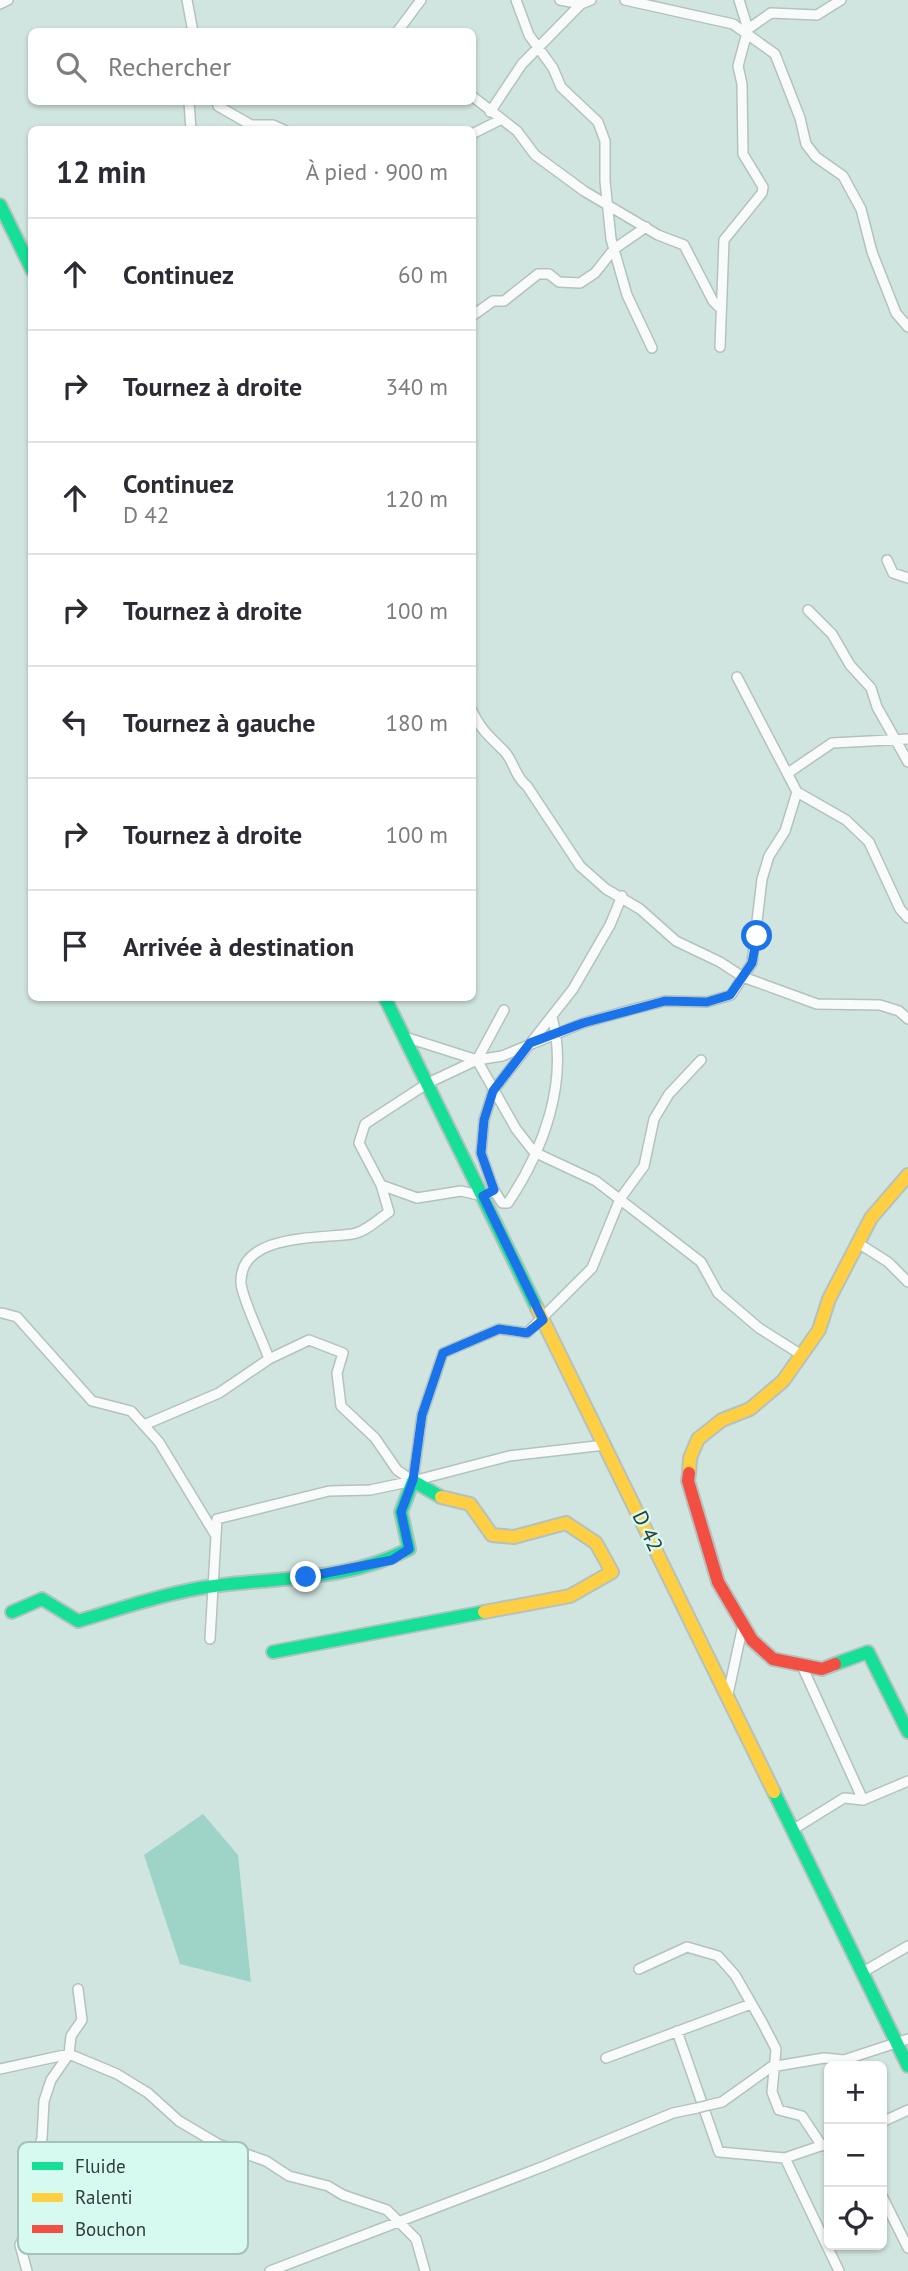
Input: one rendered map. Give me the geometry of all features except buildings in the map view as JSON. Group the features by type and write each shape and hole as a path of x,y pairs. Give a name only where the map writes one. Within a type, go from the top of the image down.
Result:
{"street":[{"path":"0,4 8,0"},
{"path":"187,0 192,28"},
{"path":"400,28 421,0"},
{"path":"516,0 523,22 553,68 561,87 598,122 605,141 607,220 627,295 652,348"},
{"path":"560,0 581,4"},
{"path":"490,112 522,64 539,50 581,4 591,0"},
{"path":"625,0 717,18 748,31 775,54 800,118 806,144 816,157 844,176 865,219 872,252 896,313 908,327"},
{"path":"720,347 719,307 723,240 762,193 763,187 743,153 743,84 738,66 748,31 739,0"},
{"path":"748,31 771,13 817,15 841,0"},
{"path":"476,100 517,131 535,155 608,206 646,228 684,245 713,301 719,307"},
{"path":"188,105 191,126"},
{"path":"218,106 251,125 275,126"},
{"path":"476,132 500,120"},
{"path":"0,205 28,262"},
{"path":"476,313 493,301 503,301 538,274 549,274 559,282 580,283 595,273 614,249 646,228"},
{"path":"887,560 893,573 908,578"},
{"path":"808,610 832,634 850,665 871,688 877,707 897,738 908,762"},
{"path":"737,677 797,792 846,820 869,842 895,900 908,918"},
{"path":"476,718 485,734 505,751 518,780 527,786 575,860 599,883 622,896 676,941 720,962 743,977 817,1004 880,1004 908,1019"},
{"path":"788,773 832,743 908,738"},
{"path":"270,1359 241,1283 246,1262 256,1250 321,1235 355,1234 389,1212 381,1185 359,1143 365,1124 428,1083 477,1060 502,1056 556,1033 665,1001 707,1002 730,995 752,963 762,879 769,856 785,831 797,792"},
{"path":"488,1193 481,1153 484,1120 493,1091 579,979 610,925 622,896"},
{"name":"D 42","path":"387,1001 488,1193 543,1320 863,1972 903,2041 908,2066"},
{"path":"477,1060 505,1010"},
{"path":"381,1185 417,1198 461,1191 488,1193 502,1203 509,1203 534,1152 554,1100 558,1079 556,1033 552,1017"},
{"path":"405,1037 477,1060 516,1129 534,1152 596,1181 620,1199 701,1262 718,1293 758,1328 800,1354"},
{"path":"12,1612 42,1599 78,1621 212,1586 306,1577 392,1560 409,1549 401,1512 413,1480 422,1415 443,1353 499,1329 527,1333 543,1320 592,1268 620,1199 644,1166 654,1119 669,1094 701,1060"},
{"path":"908,1175 871,1218 829,1299 819,1330 783,1381 750,1409 722,1420 698,1439 690,1458 688,1481 719,1582 752,1640 773,1658 822,1669 868,1652 908,1732"},
{"path":"858,1242 888,1262 908,1282"},
{"path":"2,1313 17,1317 92,1401 131,1410 159,1442 216,1535"},
{"path":"144,1425 219,1393 270,1359 309,1340 342,1353 337,1373 341,1406 374,1438 397,1470 443,1498 470,1504 492,1535 514,1537 566,1522 596,1543 612,1572 570,1596 273,1652"},
{"path":"210,1639 217,1519 329,1491 370,1490 509,1456 605,1445"},
{"path":"728,1694 743,1625"},
{"path":"802,1666 863,1800"},
{"path":"794,1829 844,1798 863,1800 908,1781"},
{"path":"863,1972 908,1946"},
{"path":"639,1969 687,1947 718,1956 734,1975 776,2049 772,2067 772,2092 779,2110 802,2116 824,2142"},
{"path":"41,2142 44,2101 51,2080 69,2054 71,2036 82,2020 78,1989"},
{"path":"606,2058 751,2004"},
{"path":"677,2031 719,2152 785,2158 824,2145"},
{"path":"270,2271 542,2167 673,2113 722,2102 772,2067 824,2058 844,2060 903,2041"},
{"path":"0,2069 69,2054 117,2074 144,2089 179,2121 215,2142"},
{"path":"887,2120 908,2110"},
{"path":"248,2155 266,2161 289,2176 328,2186 343,2195 379,2207 416,2239 425,2271"},
{"path":"785,2158 839,2271"},
{"path":"887,2206 908,2248"},
{"path":"22,2254 27,2271"},
{"path":"827,2271 834,2260"}],"green space":[{"path":"203,1814 238,1855 251,1982 180,1964 144,1855"}],"traffic: fast":[{"path":"0,205 28,262"},
{"path":"386,1001 537,1308"},
{"path":"12,1612 42,1599 78,1621 180,1592 313,1576 362,1567 409,1549 401,1512 413,1481 441,1497"},
{"path":"273,1652 484,1612"},
{"path":"835,1664 868,1652 908,1732"},
{"path":"774,1792 908,2066"}],"traffic: slow":[{"path":"689,1473 690,1458 698,1439 722,1420 750,1409 783,1381 819,1330 829,1299 871,1218 908,1175"},
{"path":"537,1308 774,1792"},
{"path":"441,1497 470,1504 492,1535 514,1537 566,1523 596,1543 612,1572 570,1596 484,1612"}],"traffic: jam":[{"path":"689,1473 688,1481 718,1582 752,1640 773,1659 822,1669 835,1664"}],"route":[{"path":"306,1577 392,1560 409,1549 401,1512 413,1480 422,1415 443,1353 499,1329 527,1333 543,1320 483,1196 494,1190 481,1153 484,1120 493,1091 519,1061 530,1043 583,1023 665,1001 707,1002 730,995 752,963 757,936"}]}
